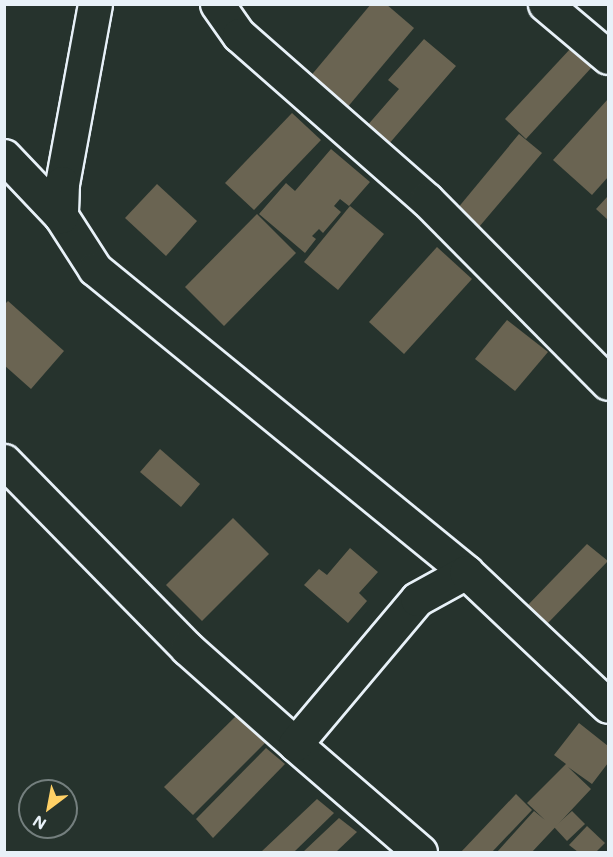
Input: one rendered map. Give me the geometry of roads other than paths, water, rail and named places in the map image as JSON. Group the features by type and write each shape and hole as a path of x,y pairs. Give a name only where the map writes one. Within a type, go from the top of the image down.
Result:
{"street":[{"path":"61,216 62,183 95,4"},
{"path":"216,4 239,35 427,200 608,382"},
{"path":"545,4 609,57"},
{"path":"4,156 61,216 95,269 466,572 609,706"},
{"path":"4,461 187,648 420,852"},
{"path":"295,744 417,599 466,572"}]}
